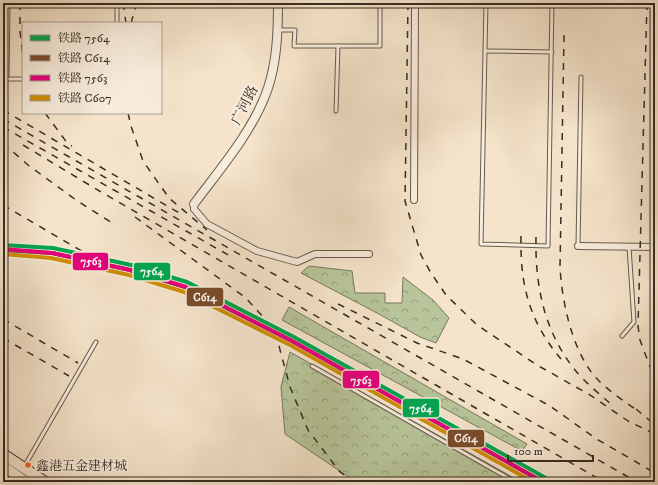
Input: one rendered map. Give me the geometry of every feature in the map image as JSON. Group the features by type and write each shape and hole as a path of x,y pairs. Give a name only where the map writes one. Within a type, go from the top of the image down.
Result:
{"highway":[{"path":"3,454 22,476"},
{"path":"3,466 22,476 45,482"}],"street":[{"name":"广河路","path":"194,204 254,119 270,81 278,30 278,3"},
{"path":"414,200 415,3"},
{"path":"194,204 194,209 207,224 257,251 297,262 315,254 369,254"},
{"path":"578,246 655,247"}],"lane":[{"path":"8,3 5,79 22,79"},
{"path":"117,3 117,22"},
{"path":"278,30 295,30 294,46 380,46 380,3"},
{"path":"486,3 481,244 548,246 552,3"},
{"path":"336,111 338,46"},
{"path":"486,51 552,52"},
{"path":"578,246 581,77"},
{"path":"622,336 634,322 630,247"},
{"path":"22,476 96,342"},
{"path":"312,366 515,482"}],"green space":[{"path":"309,266 352,271 355,293 385,293 385,303 402,303 403,277 433,300 449,318 436,343 420,337 301,273"},
{"path":"289,307 527,444 522,451 282,320"},
{"path":"290,352 521,482 494,482 488,478 485,482 356,482 285,434 281,387"}],"railway":[{"path":"20,3 20,31 22,49"},
{"path":"123,3 126,22"},
{"path":"131,22 137,3"},
{"path":"408,3 405,201 421,255 431,273 446,295 477,325 537,365 590,395 628,421 655,434"},
{"path":"647,3 638,326 640,340 655,380"},
{"path":"564,35 560,267 566,312 576,344 591,371 609,390 640,412"},
{"path":"3,110 181,214"},
{"path":"46,114 68,144 72,146"},
{"path":"128,114 143,161 169,198 207,230"},
{"path":"3,119 637,482"},
{"path":"3,127 230,256"},
{"path":"3,143 28,165 76,200 114,224"},
{"path":"23,145 101,192 604,482"},
{"path":"3,205 85,253"},
{"path":"135,217 246,298 263,317 279,346 290,387 308,430 340,472 354,482"},
{"path":"521,236 522,271 529,302 541,331 561,359"},
{"path":"536,237 537,273 540,290 549,324 556,340 564,355 575,370 611,404"},
{"path":"338,304 417,343 463,359 550,406 595,438 655,473"},
{"path":"3,319 78,363"},
{"path":"3,338 69,376"},
{"path":"636,409 655,425"}],"rail line":[{"name":"7564","path":"3,245 53,248 131,265 187,282 294,337 553,482"},
{"name":"7563","path":"3,249 52,253 130,270 186,287 292,341 543,482"},
{"name":"C614","path":"3,250 52,253 130,270 185,287 292,341 543,482"},
{"name":"C607","path":"3,254 51,258 129,275 184,292 290,345 533,482"}],"place":[{"name":"鑫港五金建材城","path":"28,465"}]}
